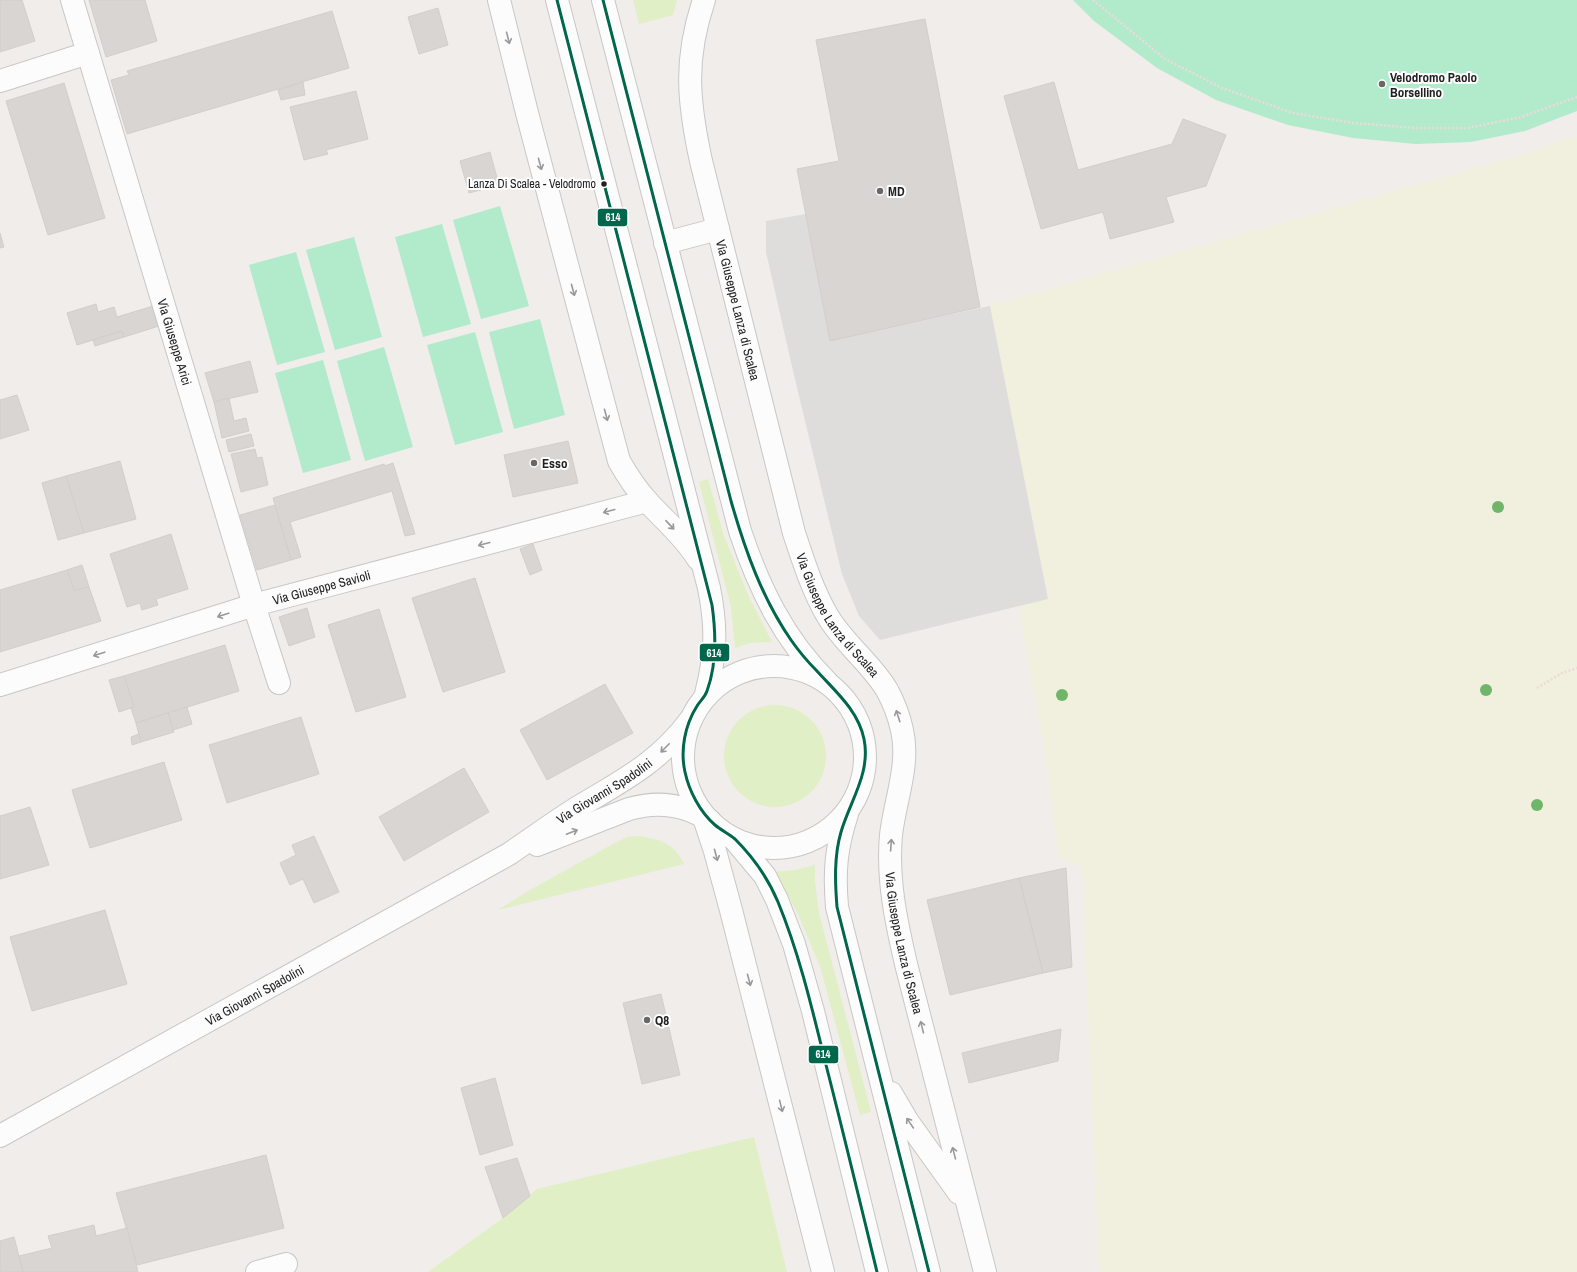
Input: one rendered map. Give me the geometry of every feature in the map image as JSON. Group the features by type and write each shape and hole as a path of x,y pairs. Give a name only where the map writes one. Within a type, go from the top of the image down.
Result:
{"street":[{"name":"Via Giuseppe Arici","path":"72,0 254,605 280,683"},
{"path":"499,0 527,113 619,461 647,501 694,552 705,572"},
{"path":"557,0 705,572 715,629 713,664 706,694"},
{"path":"602,0 732,501 753,567 778,621 806,660 844,699 860,726 864,740 866,754 864,768 854,800 847,812 823,836 807,844 789,849 766,849 732,837"},
{"name":"Via Giuseppe Lanza di Scalea","path":"704,0 691,49 690,92 696,137 794,533 804,563 827,615 854,652 887,690 899,718 902,732 904,758 894,818 890,866 895,915 985,1272"},
{"path":"0,81 88,53"},
{"path":"665,243 718,229"},
{"name":"Via Giuseppe Savioli","path":"0,685 254,605 647,501"},
{"path":"823,1272 735,924 705,814 688,785 684,771 685,740 691,719 697,706 706,694 721,680 737,672 756,666 788,666 815,675 827,682"},
{"name":"Via Giovanni Spadolini","path":"0,1136 509,854 642,768 674,739 691,719"},
{"name":"Via Giovanni Spadolini","path":"509,854 642,805 655,804 677,806 705,814"},
{"name":"Via Giuseppe Lanza di Scalea","path":"847,812 835,862 837,906 929,1272"},
{"path":"705,814 732,837 765,876 777,900 794,944 813,1011 877,1272"},
{"name":"Via Giuseppe Lanza di Scalea","path":"871,1044 883,1077 895,1099 908,1122 939,1162 960,1195 974,1228"},
{"path":"816,1242 829,1272"},
{"path":"257,1272 286,1264"}],"path":[{"path":"1093,0 1166,59 1222,88 1293,113 1362,124 1415,128 1468,128 1521,117 1577,97"},
{"path":"1537,688 1556,676 1577,668"}],"shaded area":[{"path":"1577,135 1577,1272 1099,1272 1082,867 1058,856 1046,759 1018,606 1048,599 990,306 1531,152"},
{"path":"806,214 830,340 990,306 1048,599 880,640 859,616 842,574 766,252 766,221"}],"green space":[{"path":"633,0 677,0 673,15 639,24"},
{"name":"Velodromo Paolo Borsellino","path":"1073,0 1577,0 1577,111 1525,131 1471,142 1416,144 1353,138 1288,125 1216,100 1157,68 1094,21"},
{"path":"500,206 529,306 481,319 453,220"},
{"path":"442,224 471,324 423,337 395,237"},
{"path":"354,237 382,337 335,350 306,250"},
{"path":"296,252 325,352 277,365 249,265"},
{"path":"540,319 565,415 514,429 489,332"},
{"path":"475,332 503,432 455,445 427,345"},
{"path":"384,347 413,447 365,461 337,361"},
{"path":"323,360 351,460 303,473 275,373"},
{"path":"708,479 724,536 749,597 772,642 750,643 735,648 731,607 699,482"},
{"path":"775,705 794,709 811,720 822,737 826,756 822,775 811,792 794,803 775,807 756,803 739,792 728,775 724,756 728,737 739,720 756,709"},
{"path":"640,836 661,841 671,847 676,851 684,864 498,910 530,890 613,844 627,837"},
{"path":"815,865 815,882 819,913 871,1112 860,1115 820,966 798,914 775,872 795,870"},
{"path":"754,1137 787,1272 428,1272 503,1218 537,1189"}],"building":[{"path":"0,0 22,0 35,41 0,52"},
{"path":"89,0 145,0 157,41 106,57"},
{"path":"438,8 448,45 419,54 408,17"},
{"path":"332,11 349,68 127,134 111,80 129,75 127,71"},
{"name":"MD","path":"925,19 980,307 830,341 797,169 839,161 816,40"},
{"path":"303,82 305,95 281,100 278,90"},
{"path":"1054,82 1078,170 1172,144 1183,119 1226,135 1206,186 1166,197 1174,222 1110,239 1103,212 1041,229 1004,96"},
{"path":"64,83 105,218 48,235 6,101"},
{"path":"356,91 368,139 326,150 328,154 304,160 290,107"},
{"path":"490,152 499,185 469,193 460,161"},
{"path":"0,233 4,247 0,248"},
{"path":"96,304 98,312 114,307 117,317 153,306 159,326 124,337 122,331 77,345 67,313"},
{"path":"122,331 124,337 95,346 93,340"},
{"path":"250,361 258,392 214,402 205,373"},
{"path":"17,395 29,430 0,439 0,400"},
{"path":"229,398 234,421 246,418 249,431 222,438 214,402"},
{"path":"251,434 254,446 229,452 226,440"},
{"path":"568,441 578,483 513,497 504,455"},
{"path":"255,449 257,458 262,457 268,485 241,492 231,454"},
{"path":"120,461 136,519 84,533 66,476"},
{"path":"393,463 415,534 405,536 392,491 290,522 301,557 291,560 273,498 384,464 385,466"},
{"path":"66,476 84,533 58,540 42,483"},
{"path":"275,505 291,560 257,570 240,515"},
{"path":"171,534 188,589 156,599 158,605 142,610 140,603 127,607 110,554"},
{"path":"533,544 542,570 530,575 520,549"},
{"path":"82,565 89,587 74,590 67,570"},
{"path":"67,570 74,590 89,587 101,621 0,652 0,590"},
{"path":"475,578 505,672 443,692 412,598"},
{"path":"307,608 315,637 289,646 279,617"},
{"path":"379,609 406,697 356,712 328,625"},
{"path":"225,645 239,691 136,723 131,708 134,707 124,676"},
{"path":"124,676 134,707 119,712 109,680"},
{"path":"605,684 633,733 547,780 520,730"},
{"path":"187,707 192,724 173,730 168,713"},
{"path":"168,713 174,732 141,742 136,723"},
{"path":"301,717 319,774 227,803 209,745"},
{"path":"139,734 141,742 132,745 131,737"},
{"path":"164,762 182,820 90,848 72,790"},
{"path":"464,768 489,812 404,861 379,817"},
{"path":"30,807 49,865 0,879 0,816"},
{"path":"314,836 339,892 314,903 303,879 290,885 280,863 296,855 292,845"},
{"path":"1066,868 1072,967 1043,973 1019,878"},
{"path":"1019,878 1043,973 950,995 927,900"},
{"path":"105,910 127,984 32,1011 10,937"},
{"path":"661,994 680,1075 642,1084 623,1003"},
{"path":"1061,1029 1058,1061 969,1083 962,1053"},
{"path":"495,1078 513,1145 480,1155 461,1088"},
{"path":"266,1155 284,1228 137,1265 116,1193"},
{"path":"517,1158 530,1196 503,1218 485,1167"},
{"path":"94,1225 96,1236 127,1228 138,1272 23,1272 19,1256 52,1248 48,1236"},
{"path":"14,1237 23,1272 0,1272 0,1241"}],"transit line":[{"name":"614","path":"557,0 712,605 715,637 713,670 706,693 689,721 683,746 685,772 692,794 700,808 715,825 735,839 760,868 774,893 786,921 810,1001 877,1272"},
{"name":"614","path":"603,0 731,501 748,555 771,607 791,640 809,663 838,693 851,710 857,719 864,739 865,764 841,832 837,850 837,907 929,1272"}],"place":[{"name":"Velodromo Paolo Borsellino","path":"1382,84"},
{"name":"Lanza Di Scalea - Velodromo","path":"604,184"},
{"name":"MD","path":"880,191"},
{"name":"Esso","path":"534,463"},
{"name":"Q8","path":"647,1020"}]}
